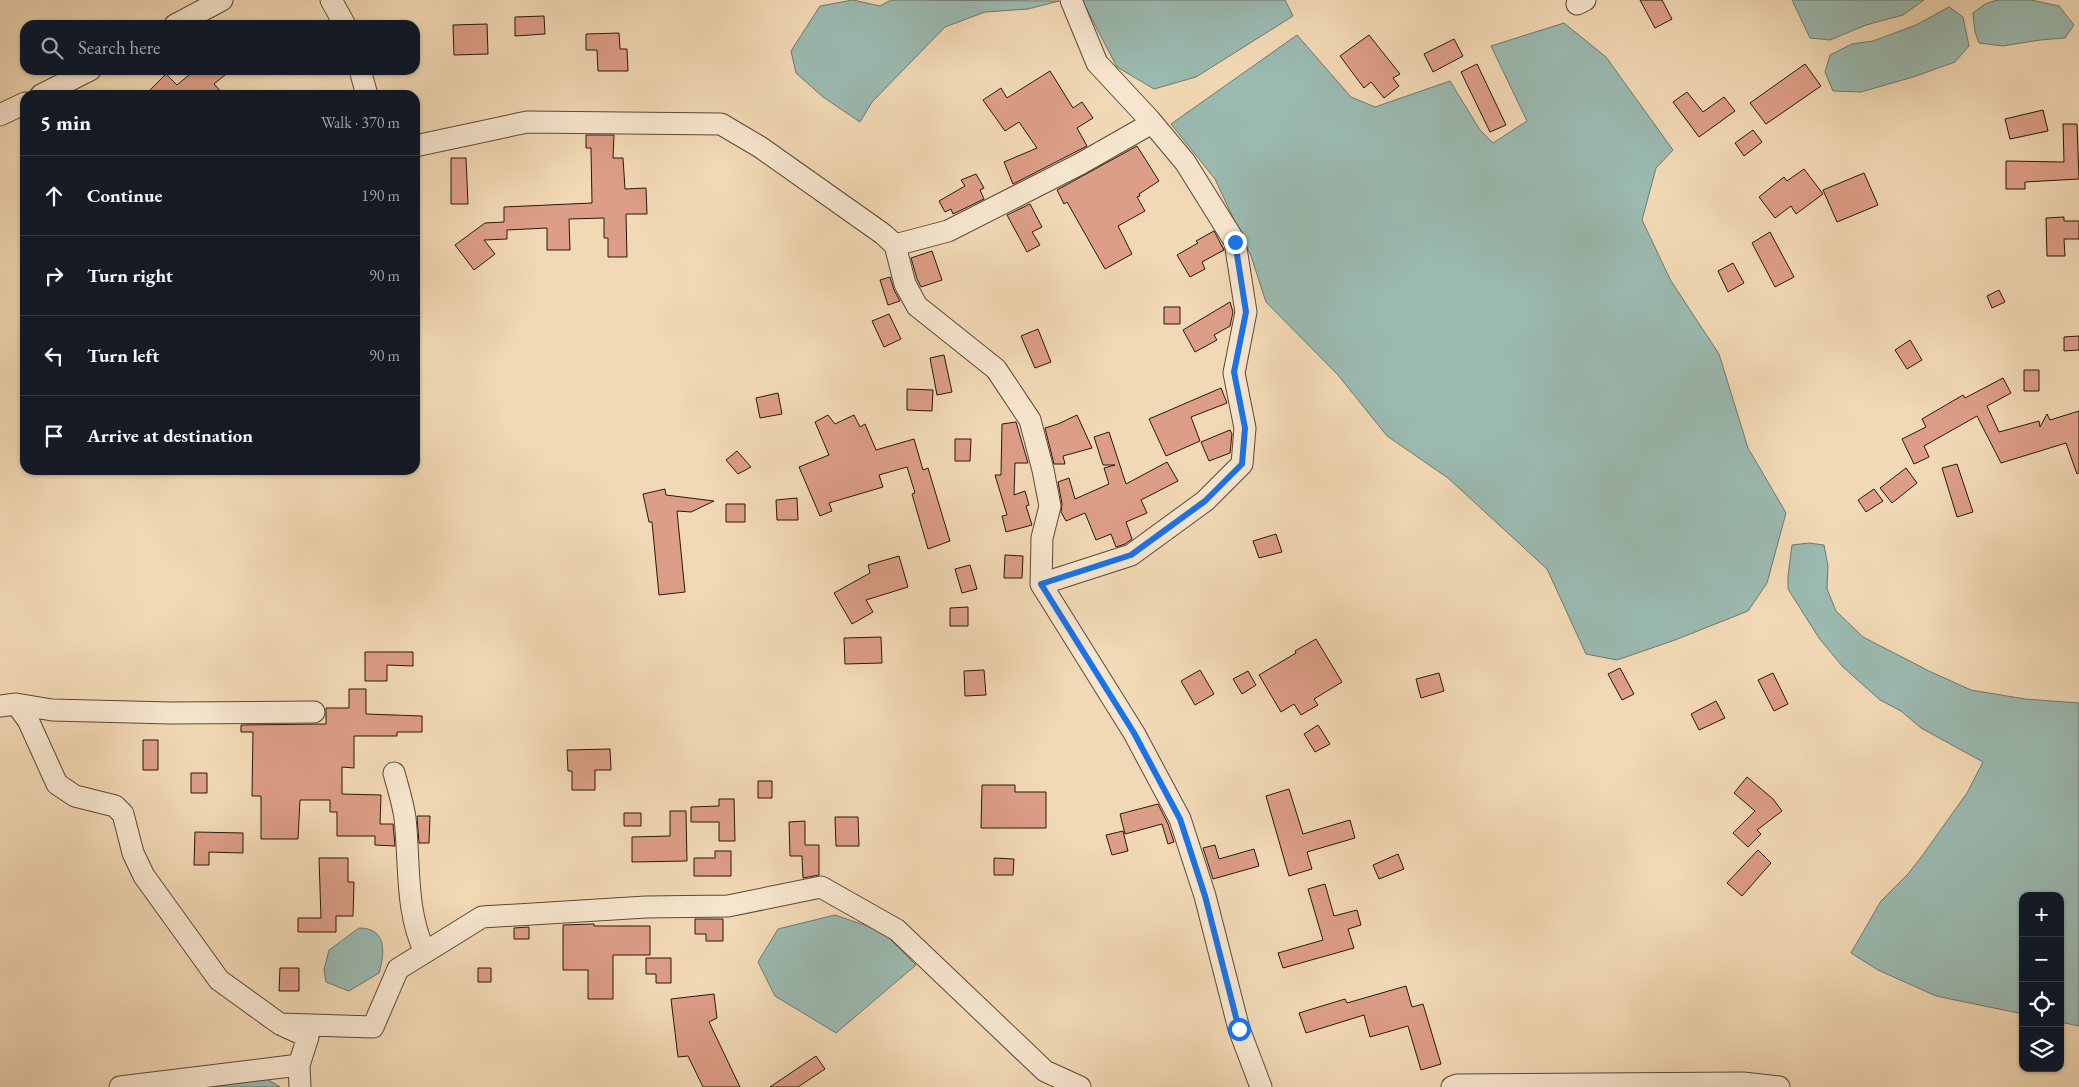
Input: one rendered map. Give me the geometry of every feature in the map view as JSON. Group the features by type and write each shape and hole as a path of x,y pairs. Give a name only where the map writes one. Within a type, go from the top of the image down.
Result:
{"street":[{"path":"184,20 222,0"},
{"path":"331,0 342,20"},
{"path":"1041,584 1131,555 1205,501 1242,464 1245,428 1234,372 1246,312 1235,242 1185,162 1152,122 1097,63 1071,0"},
{"path":"51,90 80,75"},
{"path":"361,75 366,90"},
{"path":"0,115 20,105"},
{"path":"420,145 527,122 721,124 760,147 883,234 895,245 905,284 917,306 996,369 1030,420 1050,506 1042,538 1041,584 1134,733 1180,819 1205,896 1239,1029 1262,1087"},
{"path":"895,245 948,231 1080,164 1152,122"},
{"path":"8,705 52,710 170,713 314,712"},
{"path":"8,705 28,720 57,784 74,796 115,806 123,814 133,854 144,876 219,980 280,1024 308,1037 299,1065 300,1087"},
{"path":"394,773 405,817 407,862 416,933 425,952"},
{"path":"280,1024 373,1027 398,969 482,917 646,907 728,906 821,887 897,930 1045,1071 1080,1087"},
{"path":"120,1087 299,1065"},
{"path":"1452,1087 1457,1085 1743,1083 1779,1087"}],"water":[{"path":"853,0 880,6 891,0 1059,1 1028,9 985,12 945,27 872,102 860,122 823,97 796,73 791,51 820,6"},
{"path":"1082,0 1285,0 1293,16 1196,77 1154,89 1117,67"},
{"path":"1792,0 1924,0 1903,15 1866,25 1830,40 1810,38"},
{"path":"1997,0 2031,0 2059,6 2074,25 2065,38 2003,46 1979,43 1975,32 1973,13 1985,4"},
{"path":"1949,7 1963,17 1969,46 1955,62 1913,77 1861,92 1833,91 1825,72 1830,55 1852,44 1873,41 1916,25"},
{"path":"1564,23 1606,57 1673,150 1656,168 1642,220 1671,281 1719,354 1748,448 1786,513 1767,583 1748,611 1675,640 1617,660 1586,654 1547,569 1448,478 1387,436 1338,375 1266,302 1251,256 1215,179 1171,124 1297,35 1351,97 1375,107 1450,81 1480,130 1493,143 1527,121 1491,46"},
{"path":"1809,543 1824,545 1828,566 1827,589 1836,611 1863,637 1971,690 2025,699 2079,703 2079,1026 2064,1023 2064,892 2019,892 2019,1013 1936,996 1878,970 1851,953 1881,901 1908,874 1922,856 1967,793 1983,762 1921,728 1901,711 1880,700 1842,666 1819,638 1788,589 1792,545"},
{"path":"835,915 882,931 916,965 836,1033 775,996 758,962 778,929"},
{"path":"359,928 375,932 379,937 383,950 382,958 379,973 349,991 326,982 324,970 329,950"},
{"path":"267,1079 280,1087 197,1087"}],"building":[{"path":"1640,0 1662,0 1672,19 1655,28"},
{"path":"544,16 545,34 515,36 515,17"},
{"path":"487,24 488,54 454,55 453,25"},
{"path":"619,33 620,49 627,49 628,71 598,71 597,50 586,50 586,34"},
{"path":"1369,35 1400,74 1393,78 1399,86 1384,98 1371,82 1364,88 1340,56"},
{"path":"1454,39 1463,56 1433,72 1424,54"},
{"path":"1477,64 1506,125 1490,132 1461,72"},
{"path":"1805,64 1821,86 1766,124 1750,103"},
{"path":"1050,71 1073,108 1082,102 1093,118 1077,128 1087,146 1013,184 1004,162 1037,148 1019,122 1005,131 983,100 1001,88 1007,98"},
{"path":"165,75 177,85 189,75 225,75 214,84 219,90 150,90"},
{"path":"1687,92 1703,112 1724,97 1735,111 1699,137 1673,102"},
{"path":"2043,110 2048,131 2010,139 2005,119"},
{"path":"2063,124 2077,124 2079,179 2025,182 2025,189 2006,189 2006,161 2064,162"},
{"path":"1753,130 1762,142 1744,156 1735,143"},
{"path":"586,135 614,135 613,158 623,158 625,189 646,188 647,214 626,214 627,257 608,257 608,238 604,238 604,218 569,219 570,250 547,250 547,228 507,230 507,239 484,240 495,254 474,270 455,245 485,223 504,222 504,207 592,203 591,148 586,148"},
{"path":"1137,146 1159,181 1137,197 1145,211 1118,226 1132,254 1105,269 1067,202 1064,204 1057,190"},
{"path":"451,158 466,158 468,204 451,204"},
{"path":"1804,169 1823,194 1796,214 1791,206 1775,218 1759,197 1784,177 1787,181"},
{"path":"1864,173 1878,205 1837,222 1823,190"},
{"path":"976,174 984,188 980,190 984,199 953,214 951,209 945,212 939,201 965,186 961,180"},
{"path":"1030,204 1042,227 1032,232 1040,245 1027,252 1007,215"},
{"path":"2064,217 2064,221 2079,221 2079,239 2064,239 2065,256 2047,256 2046,218"},
{"path":"1214,231 1224,250 1202,262 1205,269 1190,277 1177,255"},
{"path":"1770,232 1794,277 1775,287 1752,243"},
{"path":"932,251 942,280 921,287 911,258"},
{"path":"1733,263 1744,283 1728,292 1718,271"},
{"path":"890,277 900,301 888,305 880,280"},
{"path":"1999,290 2005,302 1992,308 1987,296"},
{"path":"1230,302 1233,312 1230,326 1214,335 1217,340 1195,352 1183,330"},
{"path":"1164,307 1180,307 1180,324 1164,324"},
{"path":"889,314 901,339 884,347 872,321"},
{"path":"1038,329 1051,362 1035,368 1021,336"},
{"path":"2079,336 2079,350 2064,351 2064,337"},
{"path":"1910,340 1922,360 1907,369 1895,350"},
{"path":"944,355 952,392 937,395 930,358"},
{"path":"2024,370 2039,370 2039,391 2024,391"},
{"path":"2003,378 2011,393 1987,406 1999,432 2039,421 2040,427 2047,414 2050,420 2079,411 2079,473 2077,474 2066,443 2001,463 1977,416 1924,446 1929,457 1914,464 1902,439 1926,427 1922,419 1963,395 1965,398"},
{"path":"1221,388 1227,403 1191,417 1200,441 1166,456 1149,419"},
{"path":"907,389 933,390 932,411 907,410"},
{"path":"778,393 782,414 760,418 756,398"},
{"path":"828,415 835,424 854,415 860,427 865,424 876,450 914,439 923,470 928,468 950,541 928,549 912,494 915,493 907,467 879,475 883,487 829,503 832,511 820,516 799,467 829,455 815,422"},
{"path":"1077,415 1092,448 1063,456 1065,464 1054,464 1045,428"},
{"path":"1016,422 1028,463 1015,463 1014,495 1025,491 1029,505 1026,506 1032,525 1006,532 1002,516 1007,515 995,475 1001,475 1002,424"},
{"path":"1230,430 1232,434 1230,453 1209,461 1201,442"},
{"path":"1109,432 1126,484 1167,462 1178,481 1141,500 1147,513 1126,522 1132,539 1116,547 1111,534 1096,540 1085,513 1066,521 1061,512 1062,504 1058,482 1069,478 1075,499 1109,484 1104,468 1115,465 1103,465 1094,437"},
{"path":"955,439 971,439 970,461 955,461"},
{"path":"737,451 751,467 738,474 726,460"},
{"path":"1957,464 1973,512 1957,517 1942,468"},
{"path":"1906,468 1917,483 1892,503 1880,488"},
{"path":"665,489 666,495 714,501 691,512 677,511 685,592 659,595 652,522 649,522 643,494"},
{"path":"1874,489 1883,501 1866,512 1858,500"},
{"path":"797,498 798,520 777,520 776,500"},
{"path":"726,504 745,504 745,522 726,522"},
{"path":"1276,534 1282,552 1259,558 1253,541"},
{"path":"1005,555 1023,556 1022,578 1004,578"},
{"path":"899,556 908,587 866,600 873,612 852,624 834,593 870,573 868,565"},
{"path":"970,565 977,589 962,593 955,569"},
{"path":"968,607 968,626 950,626 950,608"},
{"path":"881,637 882,663 845,664 844,638"},
{"path":"1316,639 1342,682 1314,699 1318,705 1301,715 1294,704 1281,712 1259,675"},
{"path":"365,652 413,652 413,666 387,665 387,681 365,681"},
{"path":"1620,668 1634,694 1622,700 1608,674"},
{"path":"984,670 986,695 965,696 964,671"},
{"path":"1200,670 1214,694 1195,705 1181,681"},
{"path":"1248,671 1256,685 1242,694 1233,679"},
{"path":"1439,673 1444,691 1421,698 1416,679"},
{"path":"1773,673 1788,704 1774,711 1758,680"},
{"path":"349,689 366,689 366,714 422,716 422,732 397,732 397,736 354,736 354,768 342,767 342,794 381,795 380,824 393,824 395,846 375,845 375,836 337,836 337,812 330,812 330,800 300,800 298,839 261,839 261,796 252,796 253,732 241,732 241,725 326,724 326,708 349,708"},
{"path":"1716,701 1725,718 1699,730 1691,714"},
{"path":"1318,725 1330,744 1315,752 1304,734"},
{"path":"143,740 158,740 158,770 143,770"},
{"path":"610,749 611,770 595,770 595,790 572,790 572,771 568,771 567,750"},
{"path":"191,773 207,773 207,793 191,793"},
{"path":"1747,777 1773,799 1782,811 1757,830 1761,834 1748,847 1733,833 1755,811 1734,793"},
{"path":"758,781 772,781 772,798 758,798"},
{"path":"982,785 1015,785 1015,792 1046,792 1046,828 981,828"},
{"path":"1289,789 1303,834 1350,820 1355,838 1307,852 1312,869 1289,876 1266,796"},
{"path":"719,799 734,799 735,841 719,841 719,822 691,822 691,807 719,806"},
{"path":"1158,804 1174,842 1168,844 1162,824 1125,834 1120,814"},
{"path":"670,811 686,811 687,861 632,862 632,837 670,836"},
{"path":"624,813 641,813 641,826 624,826"},
{"path":"417,816 430,816 429,843 419,843"},
{"path":"835,817 858,817 859,846 836,846"},
{"path":"805,821 805,845 819,845 819,875 803,878 802,856 790,856 789,822"},
{"path":"1123,831 1128,851 1112,855 1106,835"},
{"path":"195,832 243,833 243,853 209,852 209,865 194,865"},
{"path":"1215,845 1219,859 1254,849 1259,866 1213,879 1203,848"},
{"path":"1758,850 1771,863 1742,896 1727,883"},
{"path":"715,851 731,851 731,876 694,876 694,858 715,858"},
{"path":"1398,854 1404,869 1379,879 1373,865"},
{"path":"319,858 348,858 348,882 354,882 353,916 336,916 336,932 298,932 298,918 321,918"},
{"path":"994,858 1014,859 1013,875 994,875"},
{"path":"1325,884 1334,916 1357,910 1361,925 1348,929 1354,948 1283,968 1278,953 1323,940 1308,889"},
{"path":"695,919 723,919 723,941 706,941 706,934 695,934"},
{"path":"594,924 594,926 650,926 650,955 613,955 613,999 588,999 588,970 563,970 563,925"},
{"path":"529,927 529,939 514,939 514,928"},
{"path":"646,958 671,958 671,983 656,983 656,974 646,974"},
{"path":"280,968 299,968 299,991 279,991"},
{"path":"478,968 491,968 491,982 478,982"},
{"path":"1406,986 1412,1007 1423,1004 1441,1064 1421,1070 1408,1026 1370,1037 1364,1015 1306,1033 1299,1013 1345,999 1347,1003"},
{"path":"714,994 717,1018 709,1022 740,1087 703,1087 688,1056 678,1057 671,999"},
{"path":"816,1056 825,1069 798,1087 770,1087"}],"route":[{"path":"1235,242 1246,312 1234,372 1245,428 1242,464 1205,501 1131,555 1041,584 1134,733 1180,819 1205,896 1239,1029"}]}
